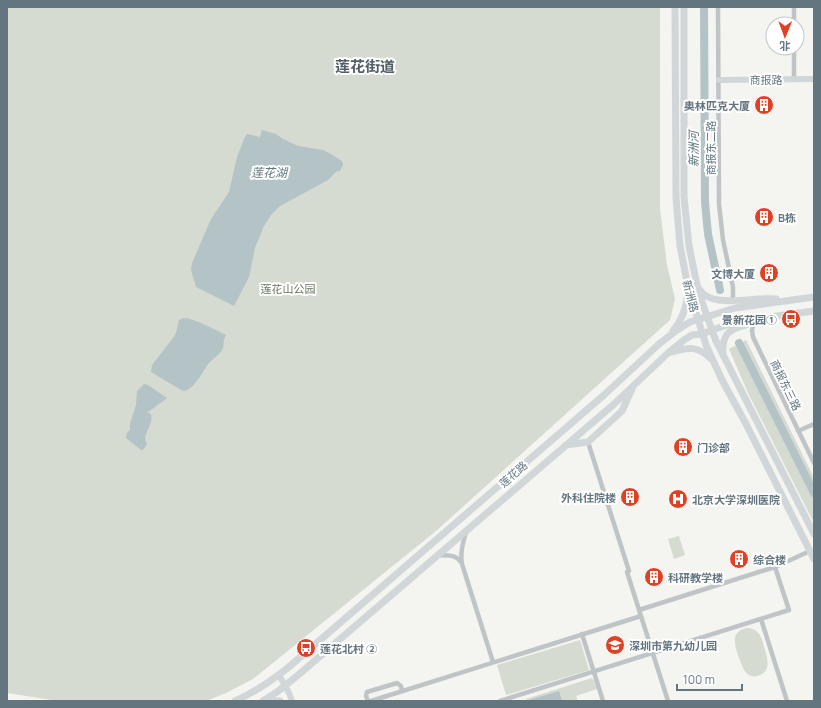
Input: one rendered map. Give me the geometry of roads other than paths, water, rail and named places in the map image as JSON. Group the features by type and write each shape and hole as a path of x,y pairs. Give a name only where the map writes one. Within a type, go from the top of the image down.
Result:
{"main road":[{"name":"新洲路","path":"675,7 676,197 680,246 688,287 702,334 713,361 814,560"},
{"name":"新洲路","path":"684,7 684,196 689,246 698,286 707,317 724,356 814,534"},
{"path":"698,286 701,291 715,300 729,301 769,298 786,301"},
{"path":"665,339 676,328 680,321 686,304 688,287"},
{"name":"莲花路","path":"235,701 260,688 279,675 599,400 665,339 683,326 690,322 741,307 814,297"},
{"name":"莲花路","path":"263,701 285,686 439,555 613,405 679,344 692,336 737,322 814,311"},
{"path":"724,356 724,344 727,335 731,330 739,326 754,324 767,318"},
{"path":"668,353 683,348 694,348 704,353 713,361"},
{"path":"566,445 588,442 622,411 633,386"},
{"path":"274,701 280,701"}],"street":[{"name":"商报东二路","path":"718,7 720,210 724,246 733,287 733,297 729,301"},
{"path":"794,56 794,80"},
{"name":"商报路","path":"719,80 814,80"},
{"path":"733,287 738,296 745,300"},
{"name":"商报东三路","path":"754,324 752,330 753,337 814,463"},
{"name":"商报东三路","path":"739,326 753,337"},
{"path":"799,432 814,425"},
{"path":"588,442 630,571 626,572 668,701"},
{"path":"466,531 461,551 462,564 493,662"},
{"path":"639,610 775,567 810,551"},
{"path":"439,555 456,556 462,564"},
{"path":"500,701 789,610 775,567"},
{"path":"402,691 401,686 397,683 367,692 366,696 369,701 402,691 582,634 641,616"},
{"path":"761,619 787,701"},
{"path":"582,634 604,701"},
{"path":"279,675 290,693 292,701"}],"water":[{"name":"莲花湖","path":"262,130 276,134 298,146 323,150 342,161 343,165 340,171 337,171 328,180 280,206 271,215 264,226 255,248 249,277 234,306 196,287 191,270 192,263 211,219 229,192 237,157 244,139 247,134 260,137"},
{"path":"184,318 199,322 226,335 221,352 210,362 193,385 185,391 151,372 152,365 176,333 179,320"},
{"path":"144,384 148,385 167,398 147,412 151,414 151,420 145,438 147,444 144,449 141,450 126,438 127,433 130,430 130,424 136,405 137,391"},
{"path":"559,691 562,701 529,700"}],"waterway":[{"name":"新洲河","path":"704,7 705,202 708,234 720,290"},
{"name":"新洲河","path":"739,343 814,493"}],"place":[{"name":"奥林匹克大厦","path":"764,105"},
{"name":"B栋","path":"764,217"},
{"name":"文博大厦","path":"769,273"},
{"name":"景新花园①","path":"791,319"},
{"name":"门诊部","path":"683,447"},
{"name":"外科住院楼","path":"630,497"},
{"name":"北京大学深圳医院","path":"678,499"},
{"name":"综合楼","path":"739,559"},
{"name":"科研教学楼","path":"654,577"},
{"name":"深圳市第九幼儿园","path":"615,645"},
{"name":"莲花北村 ②","path":"306,648"}],"district":[{"name":"莲花街道","path":"365,66"}],"park label":[{"name":"莲花山公园","path":"288,288"}]}
